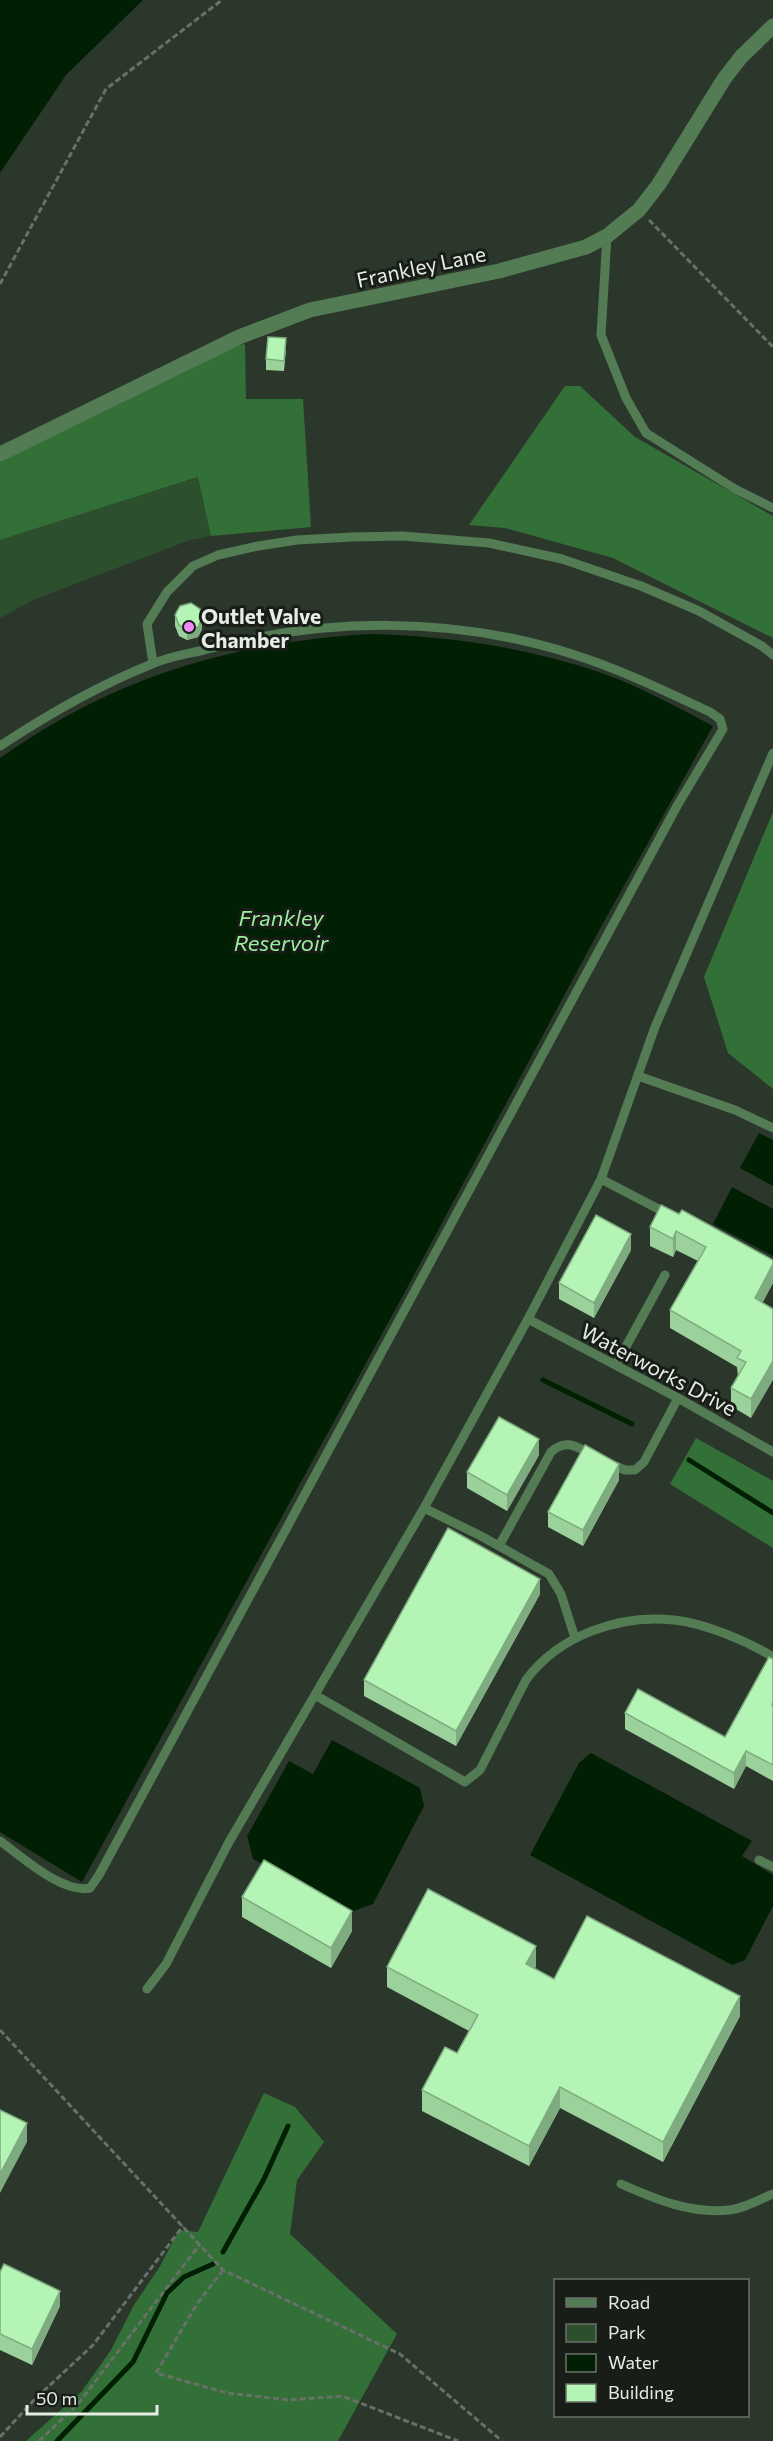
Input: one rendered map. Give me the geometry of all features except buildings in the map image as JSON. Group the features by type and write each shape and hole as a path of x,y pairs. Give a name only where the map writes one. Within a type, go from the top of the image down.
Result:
{"street":[{"name":"Frankley Lane","path":"0,453 239,337 310,310 499,271 586,247 608,236 639,210 659,184 724,79 741,57 773,26"}],"lane":[{"path":"608,236 601,335 626,398 646,432 735,489 773,508"},
{"path":"153,663 147,624 167,592 193,566 218,555 297,540 403,536 489,543 562,559 640,586 699,611 762,646 773,656"},
{"path":"0,746 79,699 153,663 246,638 302,629 353,626 408,626 475,632 543,646 606,666 710,712 720,719 723,729 677,806 99,1875 90,1888 73,1889 0,1841"},
{"path":"147,1989 166,1964 229,1842 424,1508 602,1179 655,1027 773,753"},
{"path":"638,1076 735,1110 773,1128"},
{"path":"602,1179 676,1218"},
{"path":"616,1365 665,1275"},
{"name":"Waterworks Drive","path":"528,1319 678,1398 773,1452"},
{"path":"499,1546 551,1452 559,1445 574,1446 607,1463 625,1470 635,1470 644,1462 678,1398"},
{"path":"424,1508 499,1546 549,1575 561,1594 575,1638"},
{"path":"315,1695 465,1782 480,1770 526,1680 535,1668 575,1638 622,1621 674,1620 709,1629 773,1657"},
{"path":"759,1860 773,1867"},
{"path":"621,2184 666,2204 690,2208 730,2210 773,2194"}],"path":[{"path":"0,284 106,89 222,0"},
{"path":"639,210 773,348"},
{"path":"0,2030 223,2270 400,2354 502,2441"},
{"path":"0,2437 34,2400 93,2345 183,2226"},
{"path":"39,2441 78,2404 200,2244"},
{"path":"223,2270 197,2304 156,2373 226,2393 289,2400 342,2396 458,2441"}],"green space":[{"path":"245,344 246,399 303,399 311,527 211,536 198,477 0,540 0,461 229,347"},
{"path":"565,386 580,386 635,437 773,516 773,638 613,558 505,528 469,525"},
{"path":"199,477 211,536 190,540 33,600 0,618 0,540"},
{"path":"773,812 773,1089 728,1053 704,977"},
{"path":"696,1438 773,1481 773,1548 670,1484"},
{"path":"264,2093 295,2107 324,2142 297,2180 290,2234 397,2334 338,2441 26,2441 82,2391 111,2350 134,2305 159,2268 179,2230 198,2232"}],"water":[{"path":"0,0 143,0 66,75 0,173"},
{"name":"Frankley Reservoir","path":"369,634 458,640 545,656 602,673 659,698 713,726 601,927 400,1301 82,1882 0,1832 0,758 86,706 175,669 269,646"},
{"path":"759,1133 773,1140 773,1186 740,1168"},
{"path":"732,1187 773,1209 773,1256 713,1224"},
{"path":"332,1740 420,1788 424,1806 373,1904 351,1912 253,1859 247,1836 289,1761 313,1774"},
{"path":"591,1753 752,1841 742,1856 773,1875 773,1906 745,1960 732,1965 530,1855 579,1763"}],"waterway":[{"path":"543,1380 632,1424"},
{"path":"689,1460 773,1513"},
{"path":"223,2252 264,2179 288,2126"},
{"path":"57,2441 133,2362 167,2293 184,2277 213,2264"}],"place":[{"name":"Outlet Valve Chamber","path":"189,627"}]}
